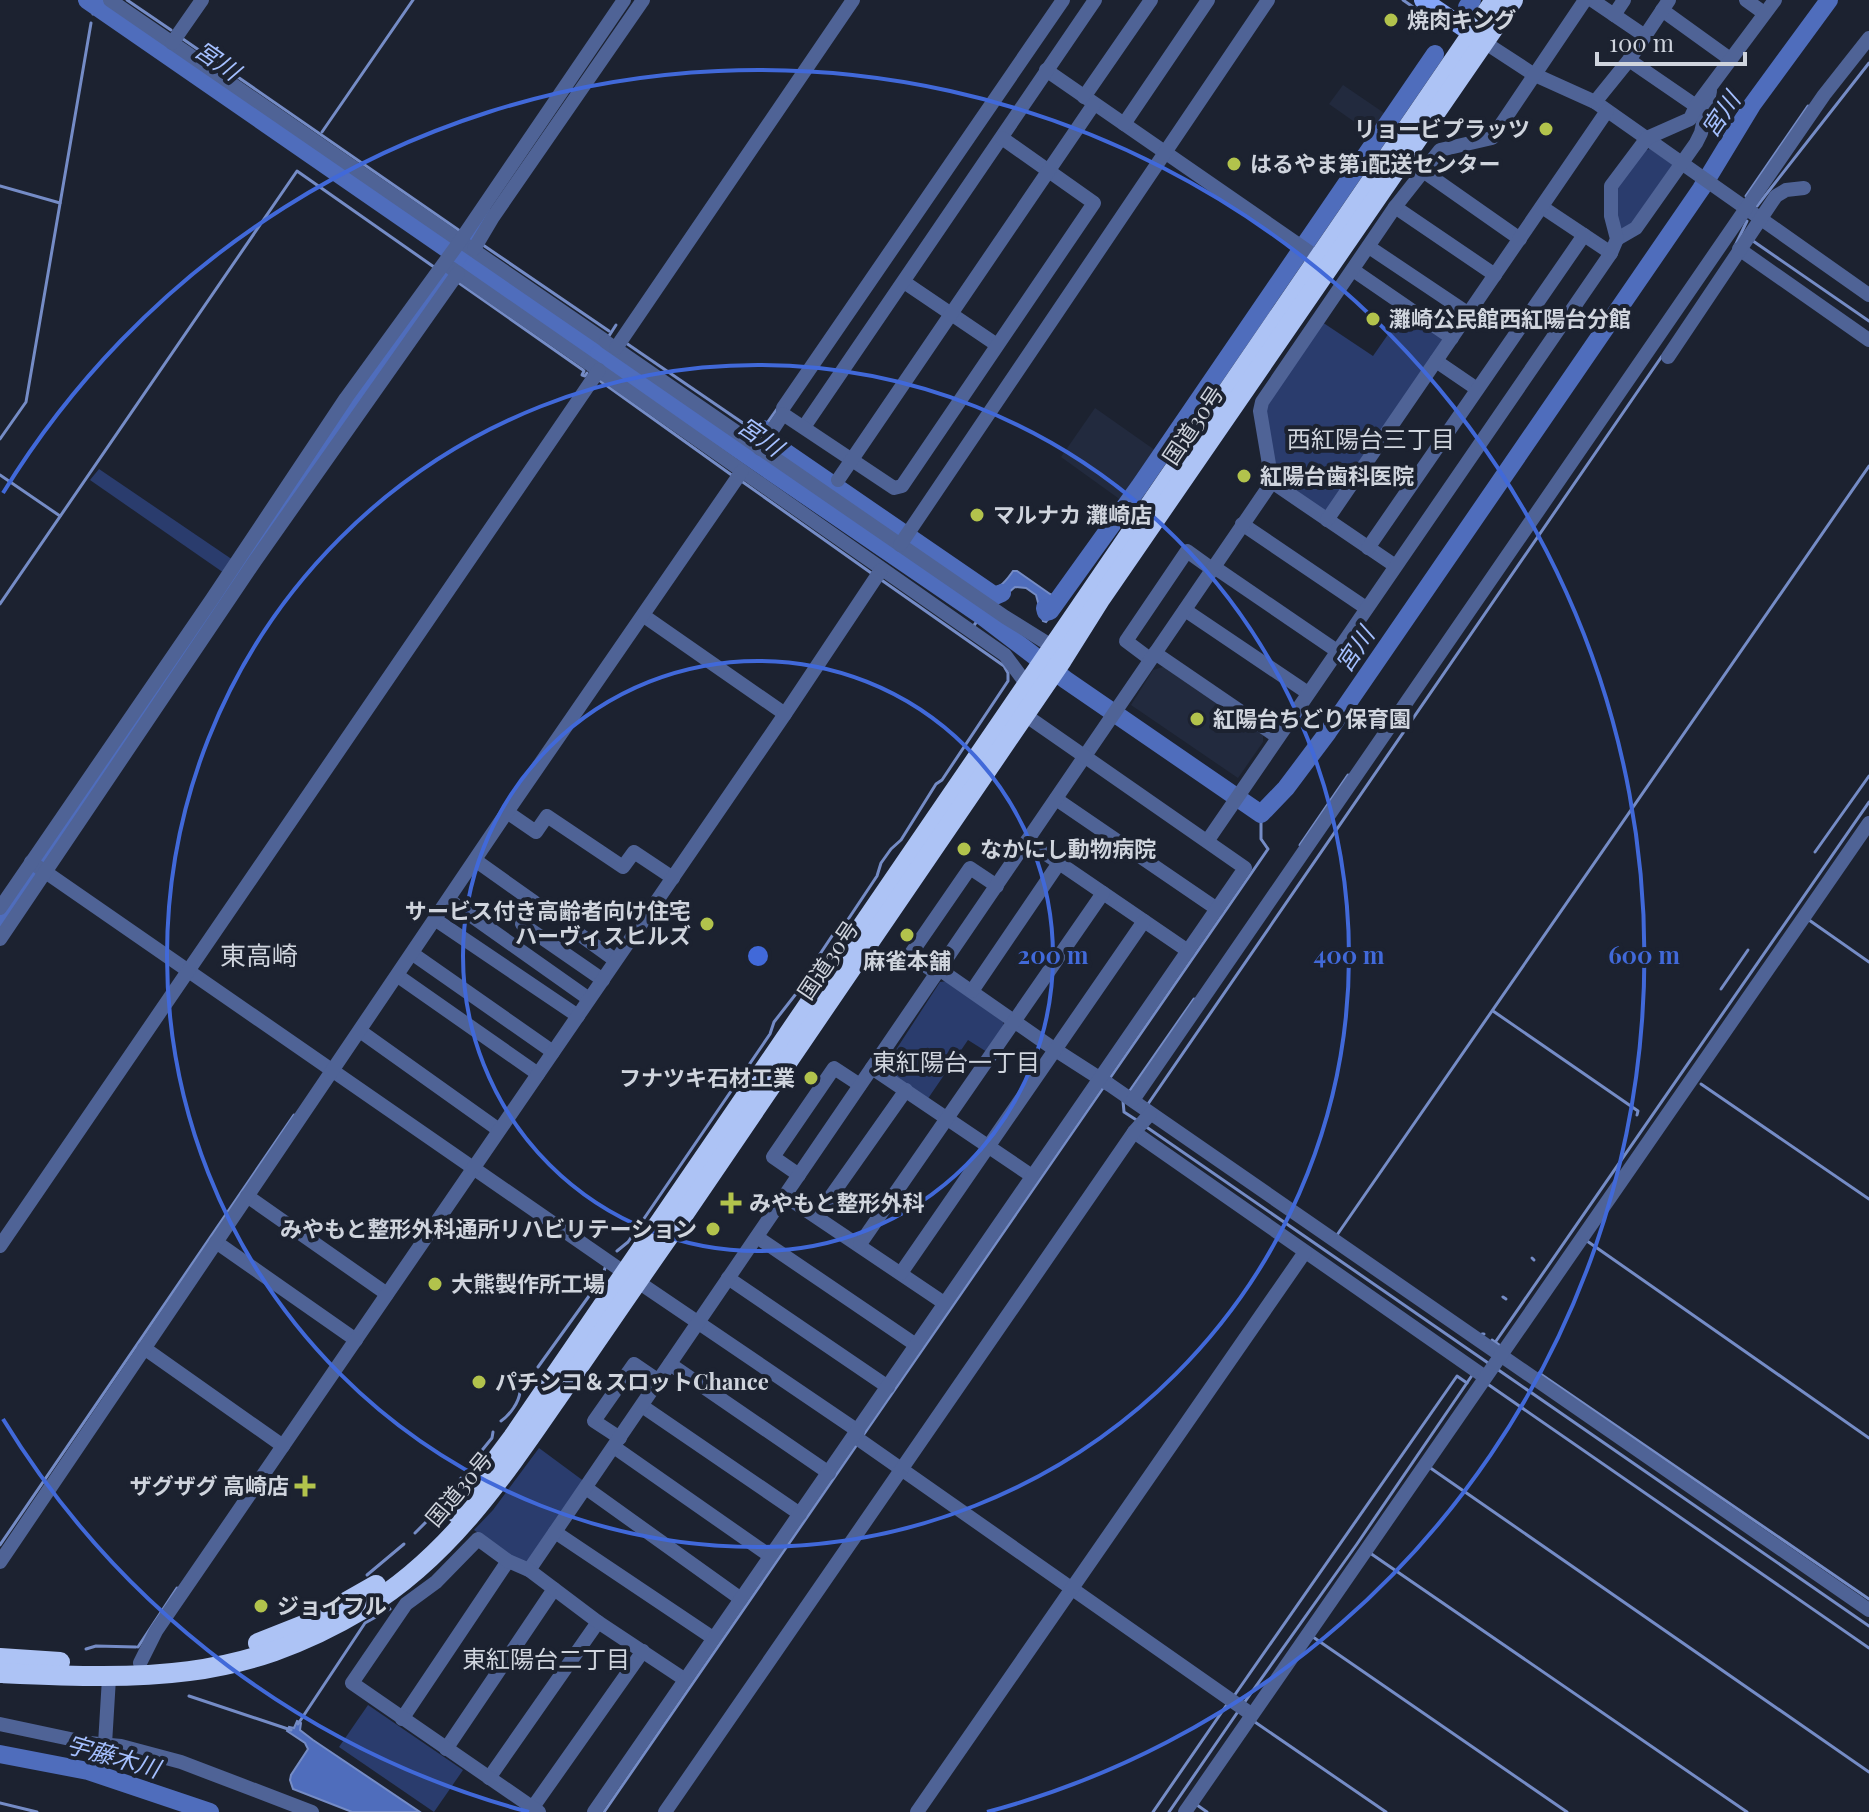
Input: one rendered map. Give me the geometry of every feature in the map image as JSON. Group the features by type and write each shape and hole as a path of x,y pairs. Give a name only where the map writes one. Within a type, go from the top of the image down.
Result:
{"highway":[{"name":"国道30号","path":"1478,38 1495,0"},
{"name":"国道30号","path":"0,1673 109,1678 167,1675 260,1656 328,1629 367,1607 439,1549 494,1487 631,1277 1057,653 1093,610 1314,255 1478,38 1513,0"},
{"name":"国道30号","path":"0,1658 111,1665 197,1658 256,1643 311,1622 384,1579 457,1512 631,1277"}],"main road":[{"path":"1423,0 1478,38"}],"street":[{"path":"110,0 905,538 1005,617 1057,653"},
{"path":"172,43 202,0"},
{"path":"0,939 39,866 212,599 346,398 451,269 624,0"},
{"path":"468,241 643,0"},
{"path":"614,342 853,0"},
{"path":"765,442 783,414 783,408 1063,0"},
{"path":"804,427 1095,0"},
{"path":"838,480 1049,171 1151,0"},
{"path":"1124,124 1208,0"},
{"path":"529,1570 1272,482 1260,406 1395,207 1423,171 1440,150 1492,138 1585,0"},
{"path":"1592,0 1645,36"},
{"path":"1614,15 1624,0"},
{"path":"1746,0 1764,13"},
{"path":"1614,246 1611,186 1647,138 1690,119 1710,86 1775,0"},
{"path":"905,538 1166,153 1261,2"},
{"path":"1327,520 1542,207 1629,60 1666,5 1730,59"},
{"path":"1478,38 1533,74 1601,107 1869,295"},
{"path":"1668,357 1704,291 1738,204 1869,38"},
{"path":"1629,60 1696,106"},
{"path":"1046,70 1314,255"},
{"path":"1208,840 1614,246 1636,228 1684,165 1701,133 1710,86"},
{"path":"783,414 894,488 902,486 1094,203 1002,138"},
{"path":"1423,171 1520,239"},
{"path":"1129,1098 1704,291 1739,249 1776,196 1786,190 1804,188"},
{"path":"1395,207 1495,275"},
{"path":"1542,207 1584,235 1614,246"},
{"path":"1368,548 1584,235"},
{"path":"1369,247 1469,314"},
{"path":"1739,249 1869,340"},
{"path":"451,269 878,574 1005,655 1022,678 1037,683"},
{"path":"1353,270 1452,338"},
{"path":"904,282 997,345"},
{"path":"1436,361 1477,389"},
{"path":"0,1246 593,371"},
{"path":"0,1562 247,1196 328,1068 360,1031 739,476"},
{"path":"1272,482 1394,565"},
{"path":"1242,524 1366,608"},
{"path":"1278,737 1126,641 1187,551 1337,651"},
{"path":"140,1663 156,1631 283,1446 352,1337 473,1168 496,1128 612,957 878,574"},
{"path":"1185,610 1308,693"},
{"path":"644,616 782,712"},
{"path":"594,1812 770,1556 858,1437 944,1303 1032,1176 1105,1081 1245,868 1018,711"},
{"path":"1056,799 1217,909"},
{"path":"507,812 536,832 547,816 623,867 634,852 669,875"},
{"path":"1185,1812 1245,1709 1869,823"},
{"path":"1027,841 1188,951"},
{"path":"475,860 534,902 522,924 600,978"},
{"path":"972,991 1059,863"},
{"path":"0,908 39,866"},
{"path":"39,866 698,1321 898,1468 1245,1709"},
{"path":"997,886 970,868 910,955 972,991 1129,1098 1142,1124 1305,1252 1869,1610"},
{"path":"860,1244 1103,893"},
{"path":"449,900 586,997"},
{"path":"436,920 575,1014"},
{"path":"901,1273 1144,921"},
{"path":"572,929 612,957"},
{"path":"413,954 550,1050"},
{"path":"398,976 534,1072"},
{"path":"360,1031 496,1128"},
{"path":"799,1175 773,1157 834,1068 860,1085"},
{"path":"872,1068 1032,1176"},
{"path":"817,1216 906,1090"},
{"path":"1142,1124 1488,1368"},
{"path":"665,1812 898,1468 1142,1124"},
{"path":"247,1196 384,1292"},
{"path":"785,1196 944,1303"},
{"path":"757,1237 916,1345"},
{"path":"216,1242 352,1337"},
{"path":"917,1812 1069,1587 1305,1252"},
{"path":"728,1278 888,1387"},
{"path":"144,1348 283,1446"},
{"path":"659,1381 634,1364 594,1421 617,1443 770,1556"},
{"path":"670,1364 829,1473"},
{"path":"642,1406 800,1514"},
{"path":"586,1488 741,1599"},
{"path":"555,1532 713,1638"},
{"path":"643,1651 536,1810 352,1683 406,1604 436,1582 478,1539 508,1561 529,1570 598,1622 643,1651 684,1679"},
{"path":"402,1719 508,1561"},
{"path":"446,1749 554,1589"},
{"path":"489,1778 598,1622"},
{"path":"105,1744 109,1678"},
{"path":"0,1724 72,1740 121,1746 181,1762 312,1812"}],"shaded area":[{"path":"1343,85 1390,117 1376,137 1329,104"},
{"path":"1650,149 1675,166 1636,222 1618,231 1615,190 1642,151"},
{"path":"1405,310 1446,339 1327,514 1276,480 1263,412 1322,322 1373,356"},
{"path":"1095,408 1159,453 1125,503 1061,457"},
{"path":"99,469 233,560 224,573 90,480"},
{"path":"1013,571 1063,600 1046,622 1043,621 1036,595 1026,588 1015,587 999,601 993,601 980,589 984,584 993,587 1001,585"},
{"name":"紅陽台ちどり保育園","path":"1166,666 1263,733 1263,742 1238,778 1131,705 1153,670"},
{"path":"948,981 1003,1019 1004,1027 987,1052 968,1040 927,1100 887,1072 888,1062 940,982"},
{"path":"539,1448 585,1482 528,1565 519,1563 474,1530 493,1510"},
{"path":"368,1705 463,1770 434,1812 339,1747"},
{"path":"297,1721 301,1723 300,1730 313,1740 420,1812 352,1812 293,1789 291,1775 308,1749 305,1743 287,1731 289,1727 294,1728"}],"waterway":[{"name":"宮川","path":"87,0 596,352"},
{"path":"127,0 171,30"},
{"path":"322,132 413,0"},
{"path":"1403,0 1442,27"},
{"path":"1467,7 1472,0"},
{"name":"宮川","path":"599,354 982,616 1066,680 1261,814 1286,788 1328,732 1701,189 1752,105 1829,0"},
{"path":"93,14 95,6"},
{"path":"0,439 26,402 91,23"},
{"path":"180,37 460,231"},
{"path":"1045,608 1046,612 1050,611 1139,487 1435,54"},
{"path":"1757,206 1869,63"},
{"path":"1746,196 1808,106"},
{"path":"0,604 297,171 434,267"},
{"path":"0,186 60,203"},
{"path":"0,922 373,375 486,217"},
{"path":"1735,246 1747,221"},
{"path":"1753,241 1869,321"},
{"path":"483,245 609,331"},
{"path":"459,283 583,370"},
{"path":"607,339 616,325"},
{"path":"626,343 759,434"},
{"name":"宮川","path":"591,362 603,345"},
{"path":"1148,1104 1662,356"},
{"path":"584,371 582,375 587,373"},
{"path":"599,380 733,476"},
{"path":"763,429 777,409"},
{"path":"763,429 759,434 995,596 1002,593"},
{"path":"1337,1235 1869,466"},
{"path":"0,475 60,516"},
{"path":"740,480 874,575"},
{"path":"617,1251 628,1242 770,1034 774,1022 813,972 818,957 836,930 847,921 877,876 881,863 901,840 1008,681 1004,666 880,579"},
{"path":"972,628 984,612"},
{"path":"1007,634 1012,626"},
{"path":"1300,845 1348,775"},
{"path":"1815,852 1869,776"},
{"path":"1494,1344 1869,802"},
{"path":"1110,1078 1268,849 1261,839 1261,814"},
{"path":"1809,920 1869,962"},
{"path":"1721,989 1748,950"},
{"path":"1129,1092 1194,999"},
{"path":"1493,1011 1638,1111 1637,1115"},
{"path":"1701,1084 1869,1199"},
{"path":"864,1434 1103,1088"},
{"path":"1123,1101 1124,1112 1138,1121"},
{"path":"0,1545 294,1115"},
{"path":"1145,1126 1491,1365"},
{"path":"1587,1241 1869,1438"},
{"path":"538,1367 602,1278 605,1268"},
{"path":"1492,1340 1499,1345"},
{"path":"1497,1369 1869,1626"},
{"path":"1539,1373 1869,1599"},
{"path":"1244,1703 1473,1374"},
{"path":"528,1380 531,1376"},
{"path":"1234,1696 1457,1376 1467,1383"},
{"path":"1489,1385 1869,1648"},
{"path":"501,1421 514,1408 520,1392"},
{"path":"470,1465 492,1438 493,1432"},
{"path":"604,1812 858,1443"},
{"path":"1429,1467 1869,1772"},
{"path":"415,1533 447,1501 461,1478"},
{"path":"367,1575 404,1544"},
{"path":"1370,1553 1747,1812"},
{"path":"138,1647 177,1588"},
{"path":"298,1724 365,1623 390,1609 388,1607"},
{"path":"1313,1637 1567,1812"},
{"path":"86,1649 96,1646 136,1647"},
{"path":"189,1696 291,1730"},
{"path":"1153,1812 1228,1703"},
{"path":"1169,1812 1237,1713"},
{"path":"1252,1720 1386,1812"},
{"name":"宇藤木川","path":"0,1754 88,1771 210,1812"},
{"path":"0,1803 37,1812"},
{"path":"1197,1805 1207,1812"}],"place":[{"name":"焼肉キング","path":"1391,20"},
{"name":"リョービプラッツ","path":"1546,129"},
{"name":"はるやま第1配送センター","path":"1234,164"},
{"name":"灘崎公民館西紅陽台分館","path":"1373,319"},
{"name":"紅陽台歯科医院","path":"1244,476"},
{"name":"マルナカ 灘崎店","path":"977,515"},
{"name":"紅陽台ちどり保育園","path":"1197,719"},
{"name":"なかにし動物病院","path":"964,849"},
{"name":"サービス付き高齢者向け住宅 ハーヴィスヒルズ","path":"707,924"},
{"name":"麻雀本舗","path":"907,935"},
{"name":"フナツキ石材工業","path":"811,1078"},
{"name":"みやもと整形外科","path":"731,1203"},
{"name":"みやもと整形外科通所リハビリテーション","path":"713,1229"},
{"name":"大熊製作所工場","path":"435,1284"},
{"name":"パチンコ＆スロットChance","path":"479,1382"},
{"name":"ザグザグ 高崎店","path":"305,1486"},
{"name":"ジョイフル","path":"261,1606"}],"district":[{"name":"西紅陽台三丁目","path":"1371,440"},
{"name":"東高崎","path":"259,956"},
{"name":"東紅陽台一丁目","path":"956,1063"},
{"name":"東紅陽台二丁目","path":"546,1660"}]}
